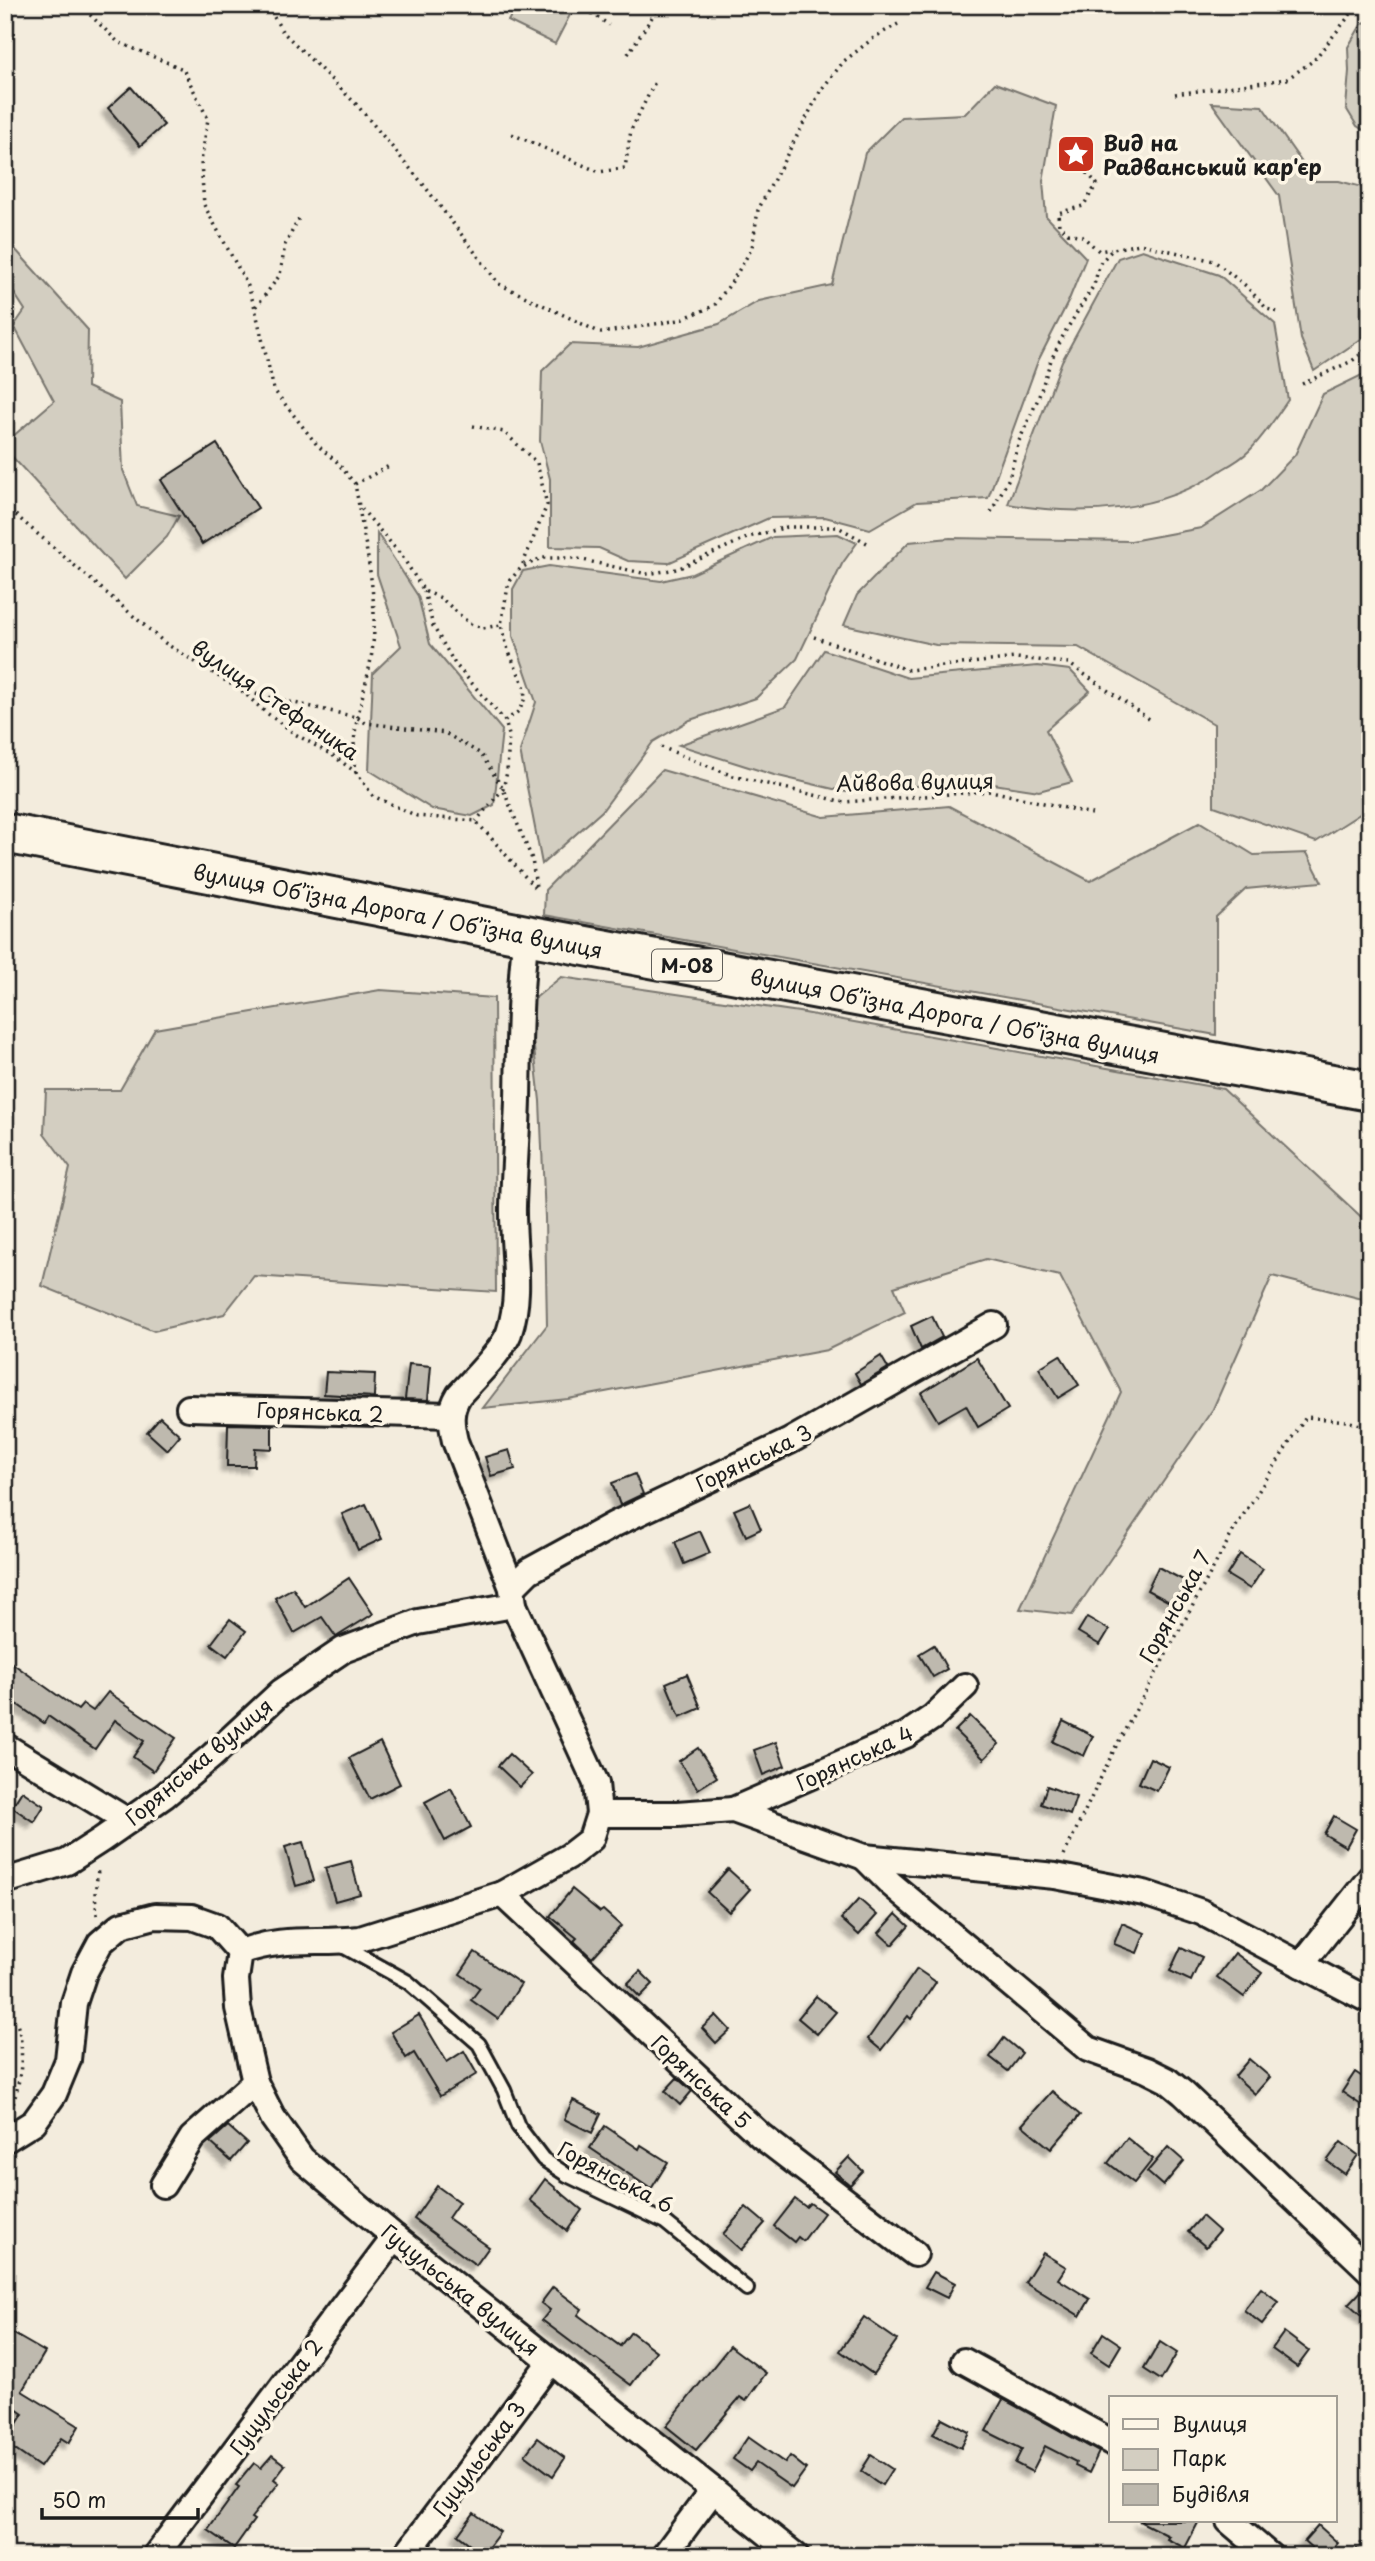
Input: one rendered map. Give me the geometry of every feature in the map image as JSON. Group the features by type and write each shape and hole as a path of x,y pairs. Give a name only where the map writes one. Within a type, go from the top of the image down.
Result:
{"highway":[{"name":"вулиця Обʼїзна Дорога / Обʼїзна вулиця","path":"5,833 526,935 1370,1091"}],"street":[{"path":"6,2130 34,2122 54,2094 68,2060 74,2003 84,1973 100,1942 121,1925 155,1916 192,1917 217,1926 240,1952 286,1940 336,1942 360,1939 502,1894 569,1856 591,1839 599,1814 596,1783 513,1597 455,1441 451,1415 459,1395 501,1348 508,1335 514,1312 517,1289 513,1209 520,983 526,935"},
{"name":"Горянська 3","path":"513,1597 529,1571 615,1524 790,1441 994,1325"},
{"name":"Горянська 2","path":"189,1408 451,1415"},
{"name":"Горянська вулиця","path":"5,1881 67,1862 101,1840 164,1796 281,1692 343,1650 418,1622 513,1597"},
{"name":"Горянська 4","path":"733,1810 906,1735 933,1717 965,1686"},
{"path":"5,1745 128,1821"},
{"path":"599,1814 677,1814 733,1810 864,1857 1055,1876 1144,1893 1201,1912 1370,2001"},
{"path":"864,1857 891,1884 1088,2049 1147,2070 1167,2080 1183,2093 1370,2271"},
{"path":"1301,1965 1370,1878"},
{"name":"Горянська 5","path":"502,1894 761,2136 915,2254"},
{"name":"Гуцульська вулиця","path":"240,1952 236,1979 238,2008 255,2082 273,2118 303,2159 395,2237 796,2556"},
{"path":"163,2185 192,2138 255,2082"},
{"name":"Гуцульська 2","path":"155,2556 395,2237"},
{"name":"Гуцульська 3","path":"405,2556 551,2361"},
{"path":"964,2361 1109,2441"},
{"path":"664,2556 713,2490"},
{"path":"1230,2522 1270,2556"}],"lane":[{"name":"Горянська 6","path":"336,1942 408,1982 479,2043 504,2090 518,2126 543,2159 567,2175 665,2222 747,2289"}],"path":[{"path":"80,5 118,42 183,69 208,120 201,162 204,205 248,286 274,390 317,445 337,462 355,484 375,608 372,652 356,718 353,751 356,773"},
{"path":"267,5 282,31 357,105 415,174 499,284 601,333 678,320 714,306 733,281 752,248 758,210 821,90 844,61 875,37 898,24"},
{"path":"580,5 609,25"},
{"path":"628,54 660,5"},
{"path":"1175,94 1287,79 1314,60 1358,5"},
{"path":"512,134 599,172 625,167 631,130 656,82"},
{"path":"1078,162 1097,184 1083,205 1058,213 1059,226 1068,233 1082,236 1099,251 1140,244 1214,261 1246,286 1267,309 1281,313"},
{"path":"255,308 280,275 285,245 300,216"},
{"path":"991,512 1009,478 1019,441 1038,399 1051,360 1094,285 1100,263 1113,249"},
{"path":"1301,384 1352,361 1370,346"},
{"path":"474,426 504,432 537,463 547,505 521,568 509,581 501,625 508,650 524,686 525,698 519,711 505,721"},
{"path":"355,484 389,466"},
{"name":"вулиця Стефаника","path":"5,506 165,643 242,691 295,734 356,773 373,796 417,816 476,821"},
{"path":"242,691 356,718 366,723 445,733 481,754 503,789 532,859 536,889 476,821 503,789 509,735 505,721 486,696 455,664 433,626 424,591 402,556 359,506"},
{"path":"521,568 541,558 574,558 647,574 677,569 749,537 786,527 838,527 869,544"},
{"path":"424,591 441,598 470,624 482,628 501,625"},
{"path":"814,637 908,670 1016,658 1068,663 1152,722"},
{"name":"Айвова вулиця","path":"662,747 733,776 844,802 991,791 1092,814"},
{"name":"Горянська 7","path":"1055,1876 1114,1750 1229,1539 1306,1417 1347,1421 1370,1428"},
{"path":"100,1942 95,1894 101,1840"},
{"path":"5,2009 18,2027 21,2052 17,2092 6,2130"},
{"path":"1353,2556 1370,2530"}],"green space":[{"path":"517,5 555,5 571,13 555,44 508,21"},
{"path":"1370,19 1370,134 1357,126 1346,108 1348,47 1361,25"},
{"path":"995,83 1056,106 1043,181 1046,216 1086,258 1068,302 1038,361 988,498 917,502 870,529 825,517 769,518 668,563 628,561 599,548 550,547 550,479 540,441 542,371 570,344 638,347 719,324 759,301 832,285 865,153 901,117 965,114"},
{"path":"1212,103 1262,106 1315,181 1339,181 1370,189 1370,333 1314,371 1301,339 1279,196"},
{"path":"15,249 88,330 87,387 120,402 123,470 137,506 179,516 167,537 125,579 5,449 5,443 54,401 14,326 25,310 5,279 5,250"},
{"path":"1142,250 1219,275 1275,324 1288,400 1260,439 1243,456 1199,484 1174,495 1120,508 1092,510 1008,504 1062,361 1118,258"},
{"path":"1370,371 1370,812 1363,812 1316,842 1214,806 1214,724 1078,647 936,645 844,625 857,595 909,542 950,538 1131,541 1201,528 1261,490 1295,455 1323,394"},
{"path":"377,533 418,596 430,644 502,730 494,805 472,816 432,809 369,770 373,673 401,646 377,574"},
{"path":"838,534 857,543 842,564 797,659 756,698 690,720 653,742 602,811 542,864 520,751 536,702 513,636 513,589 523,571 549,566 661,581 692,574 773,537"},
{"path":"824,650 908,678 1037,666 1070,670 1090,691 1046,730 1072,782 1039,791 974,781 846,792 774,775 679,745 785,707"},
{"path":"662,770 824,817 949,806 1090,881 1200,822 1254,855 1307,853 1322,882 1246,889 1216,917 1216,1035 544,915 545,890"},
{"path":"561,977 799,1012 1223,1089 1370,1225 1370,1301 1272,1276 1213,1409 1072,1615 1020,1609 1121,1392 1060,1276 986,1259 894,1287 905,1312 827,1350 568,1399 483,1408 547,1325 540,1101 533,1039 534,999"},
{"path":"380,990 494,998 496,1292 254,1276 224,1314 154,1331 42,1286 70,1168 44,1133 46,1090 120,1090 155,1029"}],"building":[{"path":"131,87 164,125 140,146 108,108"},
{"path":"217,444 258,508 202,544 161,480"},
{"path":"932,1316 942,1337 921,1349 911,1326"},
{"path":"1060,1355 1079,1385 1058,1398 1039,1368"},
{"path":"881,1356 888,1368 861,1384 855,1373"},
{"path":"977,1358 1008,1409 978,1427 966,1405 938,1421 921,1393"},
{"path":"409,1364 431,1366 428,1400 405,1399"},
{"path":"326,1372 375,1374 374,1397 324,1394"},
{"path":"160,1417 180,1435 167,1450 147,1432"},
{"path":"228,1424 272,1425 272,1449 255,1448 254,1466 227,1466"},
{"path":"509,1450 515,1469 491,1476 485,1457"},
{"path":"635,1474 643,1494 620,1505 612,1483"},
{"path":"750,1503 761,1529 746,1536 734,1510"},
{"path":"366,1504 382,1539 358,1550 342,1514"},
{"path":"700,1531 710,1553 684,1564 675,1542"},
{"path":"1240,1554 1263,1569 1250,1589 1227,1575"},
{"path":"1158,1567 1187,1582 1175,1605 1147,1590"},
{"path":"349,1578 373,1614 336,1637 322,1617 294,1633 275,1598 293,1588 305,1607"},
{"path":"1087,1617 1109,1630 1100,1645 1078,1632"},
{"path":"230,1619 246,1631 227,1656 211,1644"},
{"path":"934,1645 947,1669 933,1677 919,1654"},
{"path":"5,1658 78,1710 83,1704 93,1711 108,1692 176,1738 153,1771 133,1757 144,1741 115,1720 95,1749 48,1716 44,1723 5,1696"},
{"path":"687,1674 701,1708 680,1717 666,1683"},
{"path":"970,1716 999,1744 984,1759 955,1731"},
{"path":"1063,1721 1093,1736 1084,1756 1053,1742"},
{"path":"380,1742 400,1784 370,1799 349,1758"},
{"path":"776,1742 785,1766 763,1775 754,1750"},
{"path":"698,1748 717,1777 698,1789 679,1761"},
{"path":"509,1754 532,1775 520,1787 498,1766"},
{"path":"1150,1758 1169,1767 1157,1791 1139,1783"},
{"path":"1047,1786 1076,1797 1070,1815 1041,1804"},
{"path":"451,1788 471,1827 445,1841 425,1802"},
{"path":"22,1791 44,1806 34,1822 12,1807"},
{"path":"1334,1816 1356,1829 1346,1847 1324,1834"},
{"path":"303,1842 314,1881 296,1886 285,1847"},
{"path":"351,1861 360,1894 335,1901 325,1868"},
{"path":"728,1869 750,1889 729,1912 707,1892"},
{"path":"572,1889 621,1926 592,1958 574,1941 577,1938 550,1916"},
{"path":"859,1899 877,1915 859,1935 841,1919"},
{"path":"896,1914 909,1926 892,1945 879,1933"},
{"path":"1122,1923 1145,1933 1137,1953 1114,1944"},
{"path":"1181,1947 1202,1957 1191,1981 1170,1971"},
{"path":"475,1952 521,1984 498,2019 471,2000 480,1988 460,1974"},
{"path":"1235,1953 1262,1973 1244,1997 1217,1977"},
{"path":"917,1969 936,1982 911,2019 908,2016 881,2050 868,2039"},
{"path":"640,1971 653,1984 640,1997 627,1984"},
{"path":"816,1996 836,2012 817,2034 798,2018"},
{"path":"419,2015 447,2062 464,2051 477,2074 440,2096 414,2053 406,2058 391,2032"},
{"path":"716,2015 730,2030 716,2043 702,2028"},
{"path":"1004,2038 1022,2053 1008,2071 990,2057"},
{"path":"1249,2059 1270,2077 1255,2094 1235,2076"},
{"path":"1355,2072 1370,2082 1370,2093 1361,2105 1342,2092"},
{"path":"677,2078 692,2091 680,2105 665,2091"},
{"path":"1052,2091 1080,2115 1051,2149 1022,2125"},
{"path":"573,2100 601,2114 592,2133 564,2119"},
{"path":"228,2126 247,2143 231,2161 210,2142"},
{"path":"605,2126 639,2149 641,2145 668,2162 651,2189 590,2148"},
{"path":"1127,2138 1153,2159 1134,2183 1108,2163"},
{"path":"1341,2142 1358,2155 1345,2174 1327,2161"},
{"path":"1168,2147 1184,2161 1163,2186 1147,2172"},
{"path":"849,2157 863,2171 850,2185 835,2172"},
{"path":"545,2179 582,2210 567,2231 530,2200"},
{"path":"437,2186 459,2202 448,2218 489,2247 476,2265 414,2219"},
{"path":"795,2199 806,2207 810,2203 824,2213 803,2241 798,2237 794,2242 774,2226"},
{"path":"746,2207 765,2223 741,2250 723,2234"},
{"path":"1202,2216 1219,2231 1206,2247 1188,2232"},
{"path":"1043,2253 1066,2267 1058,2279 1090,2299 1080,2316 1025,2282"},
{"path":"934,2272 955,2283 947,2298 925,2287"},
{"path":"1370,2285 1370,2323 1349,2304"},
{"path":"553,2287 582,2309 578,2315 620,2346 631,2332 656,2351 631,2385 542,2320 550,2310 541,2303"},
{"path":"1261,2288 1279,2302 1262,2324 1244,2310"},
{"path":"864,2317 897,2340 873,2374 840,2351"},
{"path":"5,2329 45,2352 22,2391 79,2426 69,2443 61,2438 40,2467 5,2443 23,2414 13,2407 5,2421"},
{"path":"1284,2332 1309,2351 1297,2367 1272,2349"},
{"path":"1103,2333 1121,2345 1109,2365 1091,2353"},
{"path":"1160,2342 1177,2353 1161,2380 1144,2369"},
{"path":"730,2346 766,2373 746,2401 740,2397 696,2450 666,2426"},
{"path":"1003,2399 1099,2452 1089,2473 1075,2466 1076,2462 1045,2446 1032,2472 1015,2463 1022,2449 986,2431"},
{"path":"942,2418 969,2432 961,2448 933,2434"},
{"path":"748,2437 785,2463 790,2456 806,2469 792,2488 756,2463 750,2471 733,2459"},
{"path":"538,2438 565,2458 553,2476 525,2455"},
{"path":"272,2455 285,2465 274,2479 279,2483 251,2518 254,2520 234,2548 208,2530 239,2487 236,2485 254,2463 261,2468"},
{"path":"871,2455 892,2469 882,2485 861,2471"},
{"path":"474,2513 500,2532 483,2554 458,2535"},
{"path":"1141,2522 1198,2522 1185,2548 1167,2539 1169,2536"},
{"path":"1318,2525 1338,2543 1327,2556 1321,2556 1304,2541"}],"place":[{"name":"Вид на Радванський кар'єр","path":"1076,154"}]}
